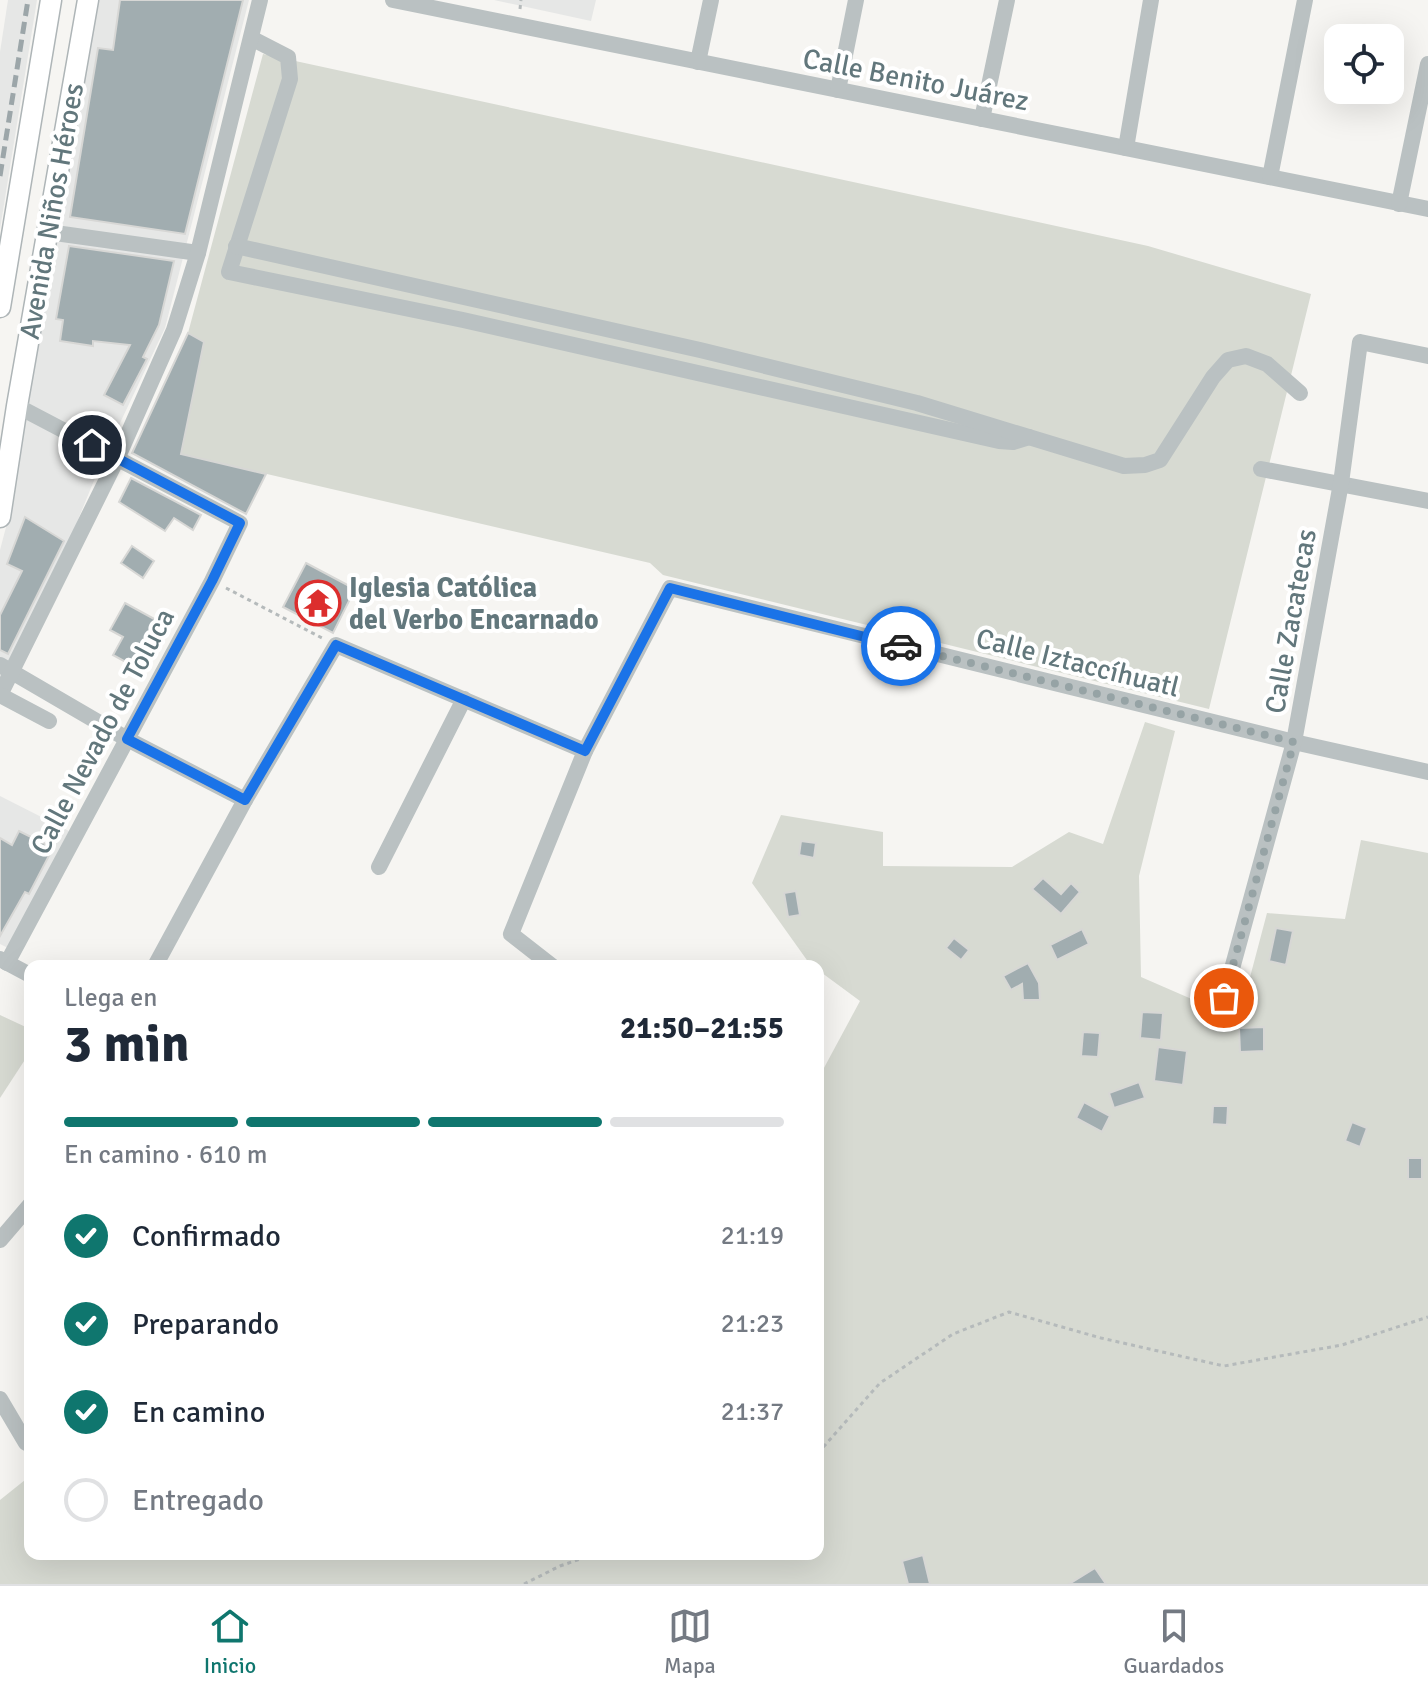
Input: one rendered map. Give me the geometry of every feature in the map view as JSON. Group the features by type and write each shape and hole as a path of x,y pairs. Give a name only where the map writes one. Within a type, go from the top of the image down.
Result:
{"main road":[{"name":"Avenida Niños Héroes","path":"0,307 51,0"},
{"name":"Avenida Niños Héroes","path":"0,517 88,0"}],"street":[{"path":"49,721 0,695 6,668 117,459 174,330 198,253 253,39 260,0"},
{"name":"Calle Benito Juárez","path":"393,0 1428,209"},
{"path":"698,62 711,0"},
{"path":"838,90 856,0"},
{"path":"982,119 1007,0"},
{"path":"1126,148 1151,0"},
{"path":"1270,177 1305,0"},
{"path":"253,39 288,57 290,79 229,272 492,326 999,441 1013,442 1031,437"},
{"path":"1399,204 1428,64"},
{"path":"48,232 198,253"},
{"path":"236,246 700,350 917,403 1124,466 1145,465 1160,460 1213,377 1228,360 1246,356 1267,364 1300,393"},
{"name":"Calle Zacatecas","path":"1224,998 1294,742 1341,483 1360,342 1428,356"},
{"path":"17,406 117,459"},
{"name":"Calle Nevado de Toluca","path":"4,961 127,739 240,523 117,459"},
{"path":"1261,469 1428,501"},
{"name":"Calle Iztaccíhuatl","path":"585,751 670,588 1294,742 1428,772"},
{"path":"158,960 245,800 336,645 585,751 511,934 544,960"},
{"path":"6,668 127,739 245,800"},
{"path":"379,867 464,699"},
{"path":"4,961 24,972"},
{"path":"0,1240 24,1212"},
{"path":"0,1399 24,1440"}],"path":[{"path":"212,581 336,645"},
{"path":"824,1446 880,1383 953,1334 1009,1312 1101,1338 1224,1366 1342,1345 1428,1317"},
{"path":"524,1584 578,1560"}],"shaded area":[{"path":"8,0 37,0 0,229 0,52"},
{"path":"95,0 249,0 165,328 102,461 68,544 0,681 0,550 10,512"},
{"path":"494,0 596,0 591,21"},
{"path":"263,54 1148,246 1311,294 1209,709 663,575 650,563 181,454 204,342 188,333"},
{"path":"1145,722 1175,731 1139,876 1141,977 1210,1007 1240,1015 1267,913 1345,919 1361,840 1428,853 1428,1584 0,1584 0,1500 24,1481 24,1560 824,1560 824,1068 860,1001 824,974 824,960 807,960 752,883 781,815 883,832 883,866 1012,867 1069,832 1103,844"},
{"path":"0,796 69,831 8,948 0,944"},
{"path":"0,1015 24,1026 24,1061 0,1098"}],"building":[{"path":"120,0 243,0 185,234 70,217 98,48 113,50"},
{"path":"69,246 174,261 159,325 143,357 147,359 123,405 104,395 130,345 93,341 93,346 60,341 63,320 56,319"},
{"path":"188,333 204,342 181,454 266,474 246,514 132,453"},
{"path":"131,478 201,515 193,530 174,518 165,531 119,502"},
{"path":"25,517 64,541 8,654 0,650 0,615 22,571 7,564"},
{"path":"132,546 154,561 143,578 121,563"},
{"path":"306,563 355,589 333,633 283,607"},
{"path":"125,603 167,626 142,671 113,655 123,637 110,630"},
{"path":"19,831 53,848 29,894 25,892 0,936 0,838 12,845"},
{"path":"801,841 816,843 814,858 799,855"},
{"path":"1043,878 1061,894 1071,883 1080,892 1061,914 1032,889"},
{"path":"796,891 800,915 788,917 784,893"},
{"path":"1276,928 1293,931 1286,965 1269,961"},
{"path":"1082,929 1089,944 1057,960 1050,945"},
{"path":"954,938 969,950 961,960 946,948"},
{"path":"1028,963 1039,983 1040,1000 1023,1000 1022,984 1011,990 1003,976"},
{"path":"1142,1012 1163,1013 1161,1040 1140,1038"},
{"path":"1264,1027 1264,1051 1240,1052 1239,1028"},
{"path":"1083,1032 1100,1033 1098,1057 1081,1056"},
{"path":"1158,1047 1187,1051 1183,1085 1154,1081"},
{"path":"1139,1082 1145,1098 1114,1108 1109,1093"},
{"path":"1084,1102 1110,1116 1102,1132 1076,1118"},
{"path":"1213,1106 1228,1106 1227,1125 1212,1124"},
{"path":"1352,1122 1367,1128 1360,1147 1345,1141"},
{"path":"1408,1158 1422,1158 1422,1179 1408,1179"},
{"path":"923,1555 930,1584 908,1584 902,1561"},
{"path":"1095,1568 1106,1584 1069,1584"}],"railway":[{"path":"0,176 28,0"}],"way so far":[{"path":"901,646 1294,742 1224,998"}],"place":[{"name":"Iglesia Católica del Verbo Encarnado","path":"318,603"}],"route":[{"path":"92,445 240,523 127,739 245,800 336,645 585,751 670,588 901,646"}]}
